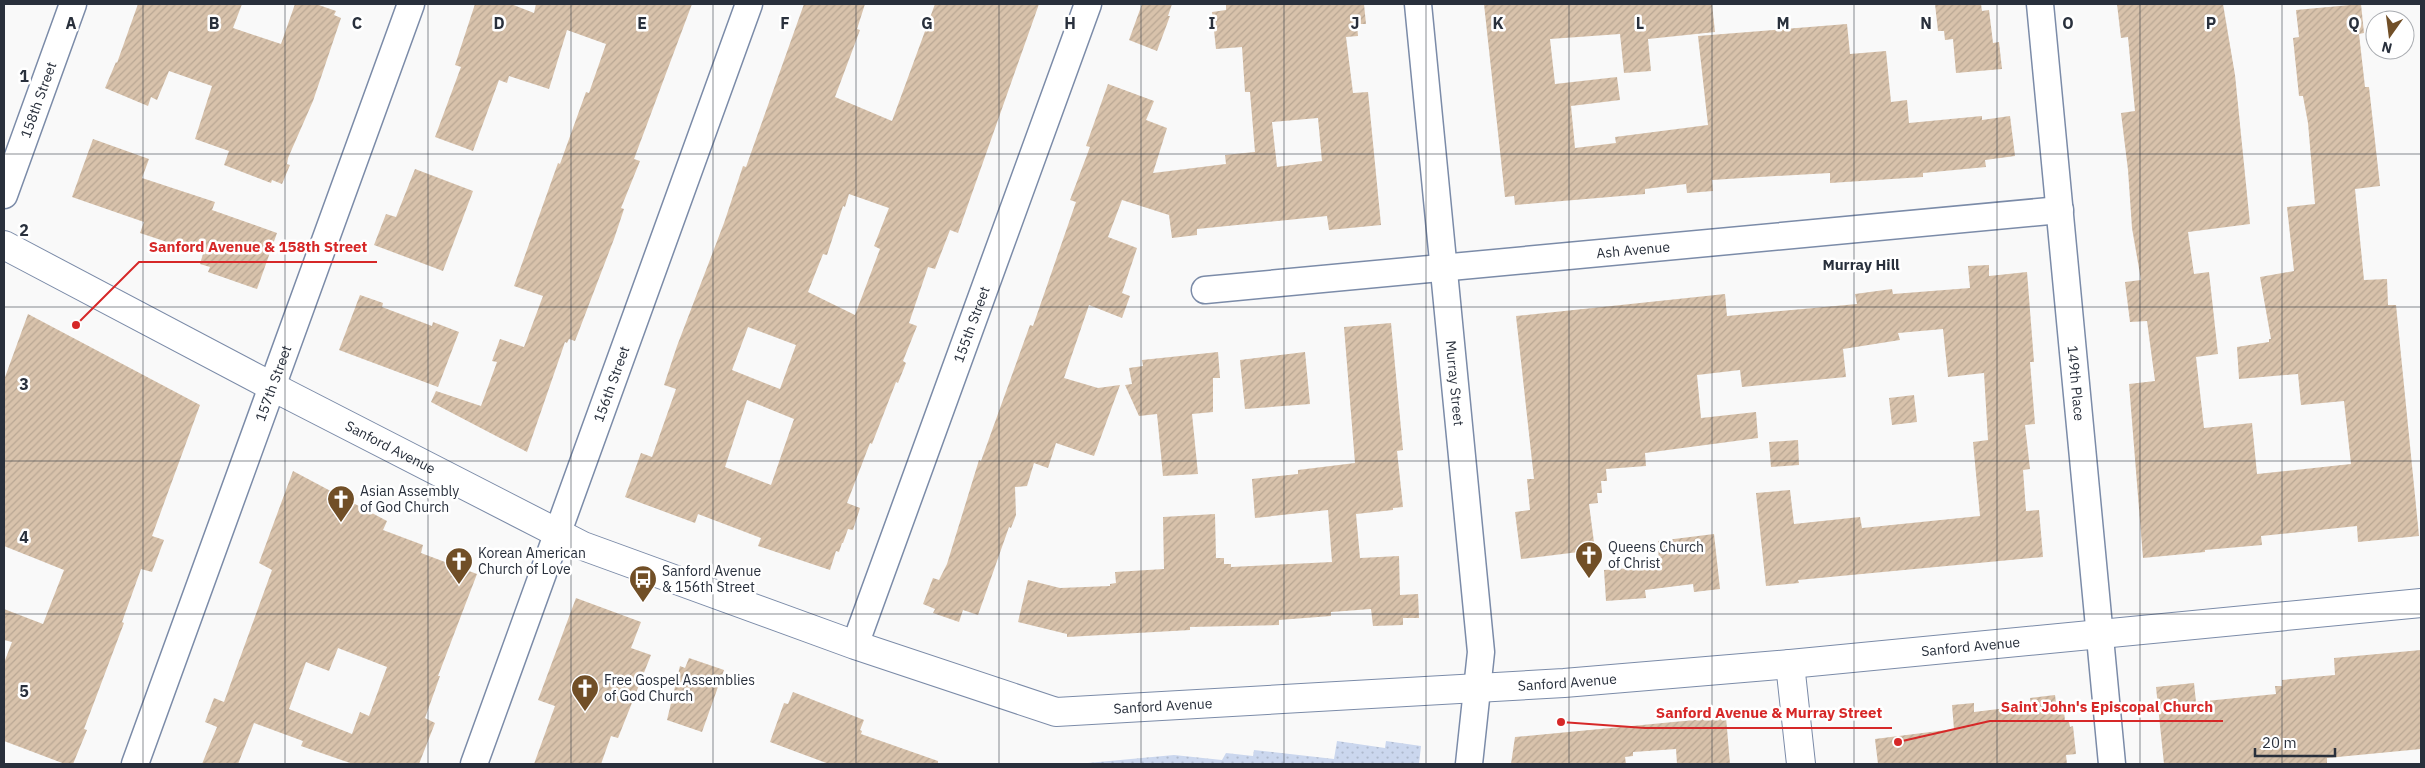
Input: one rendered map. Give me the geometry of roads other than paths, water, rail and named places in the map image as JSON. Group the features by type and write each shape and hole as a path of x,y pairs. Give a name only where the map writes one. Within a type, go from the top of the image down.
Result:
{"street":[{"name":"158th Street","path":"4,194 73,4"},
{"name":"157th Street","path":"135,764 411,4"},
{"name":"156th Street","path":"474,764 749,4"},
{"name":"155th Street","path":"855,645 1088,4"},
{"name":"Murray Street","path":"1418,4 1481,652 1469,764"},
{"name":"149th Place","path":"2040,4 2098,634 2112,764"},
{"name":"Ash Avenue","path":"1205,290 2060,210"},
{"name":"Sanford Avenue","path":"4,245 273,388 583,546 855,645 1056,712 1477,688 1790,664 2421,603"},
{"path":"1790,664 1801,764"}],"place":[{"name":"Sanford Avenue & 158th Street","path":"76,325"},
{"name":"Asian Assembly of God Church","path":"341,523"},
{"name":"Queens Church of Christ","path":"1589,579"},
{"name":"Korean American Church of Love","path":"459,585"},
{"name":"Sanford Avenue & 156th Street","path":"643,603"},
{"name":"Free Gospel Assemblies of God Church","path":"585,712"},
{"name":"Sanford Avenue & Murray Street","path":"1561,722"},
{"name":"Saint John's Episcopal Church","path":"1898,742"}],"district":[{"name":"Murray Hill","path":"1861,264"}]}
